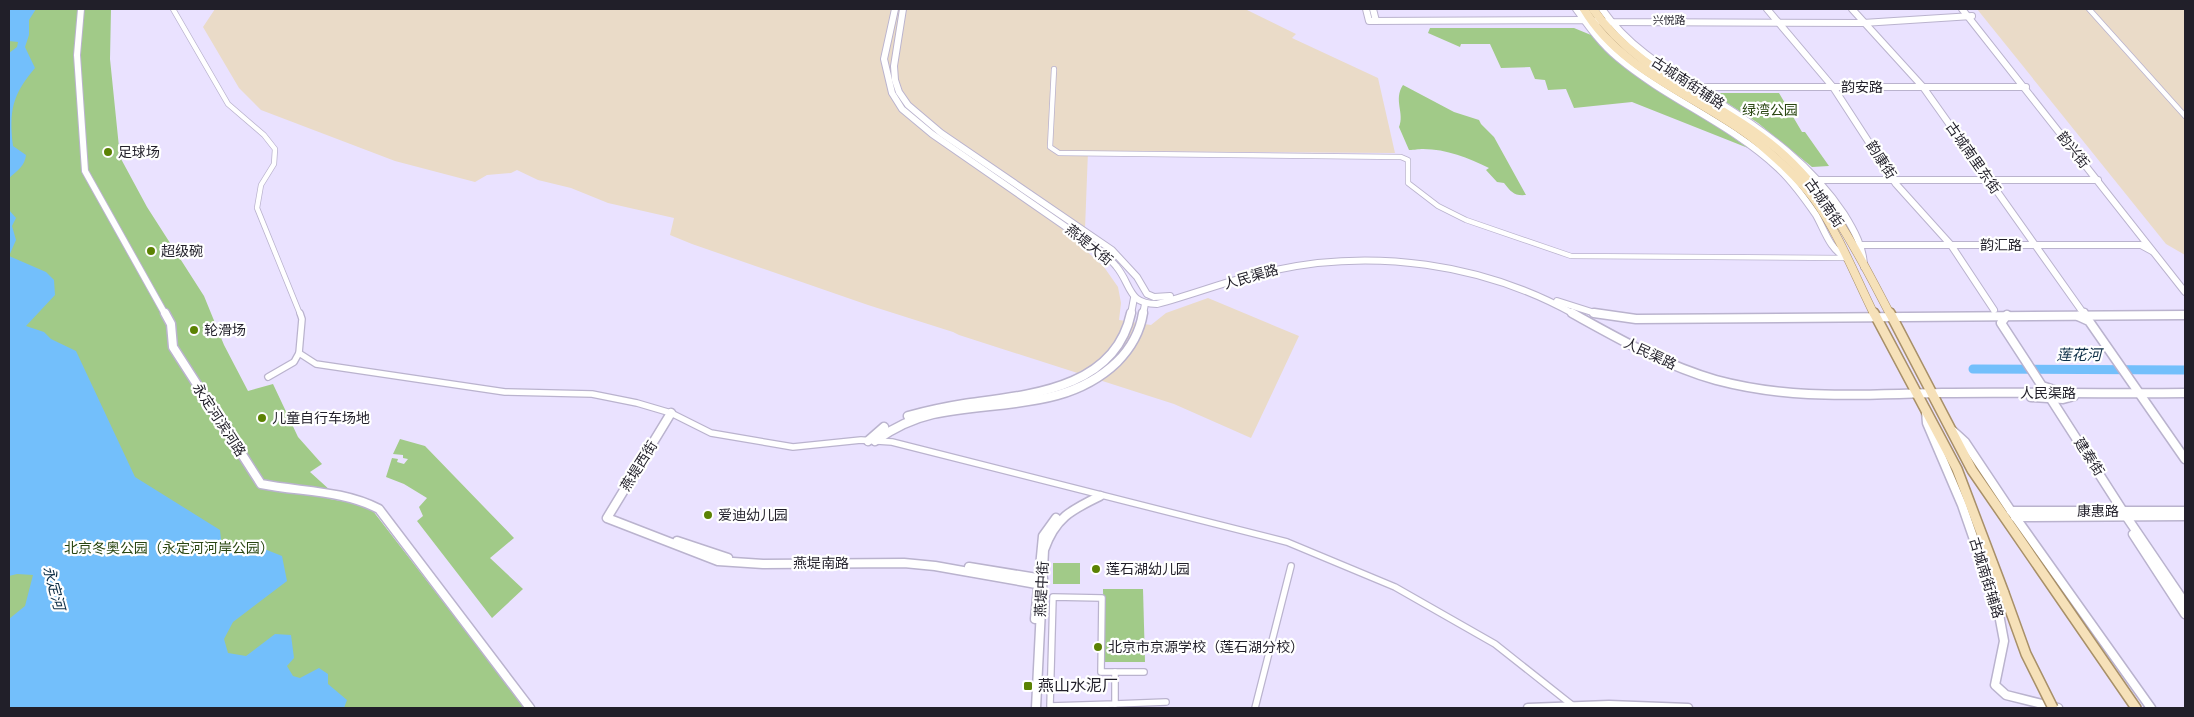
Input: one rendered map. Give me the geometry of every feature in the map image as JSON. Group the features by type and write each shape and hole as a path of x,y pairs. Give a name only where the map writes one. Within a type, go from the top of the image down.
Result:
{"main road":[{"name":"古城南街","path":"1594,9 1594,18 1612,44 1629,58 1731,123 1769,152 1803,185 1822,211 1957,469 2026,654 2053,708"},
{"name":"古城南街","path":"1594,18 1630,50 1776,148 1823,196 1839,220 1972,470 2136,708"},
{"path":"1679,84 1695,87 1704,99"},
{"path":"1805,176 1820,182 1823,196"}],"street":[{"name":"永定河滨河路","path":"81,9 77,55 84,170 171,324 174,347 210,407 261,484 343,496 370,504 379,509 530,708"},
{"path":"173,9 228,104 264,135 275,149 274,164 261,185 257,208 302,319 300,352 294,362 268,377"},
{"name":"燕堤大街","path":"895,9 884,59 892,93 902,109 921,126 1102,252 1117,267 1134,298"},
{"name":"燕堤大街","path":"903,9 893,64 893,76 898,89 908,105 922,119 941,133 1112,250 1137,277 1146,294"},
{"path":"1366,9 1373,18"},
{"path":"1373,9 1373,18"},
{"name":"古城南街辅路","path":"1576,9 1594,18 1643,54 1778,142 1820,182 1846,217 1864,256 1864,269"},
{"name":"古城南街辅路","path":"1594,18 1602,9"},
{"name":"韵康街","path":"1768,9 1775,21 1834,87 1895,182 1951,245 1994,310"},
{"name":"古城南里东街","path":"1852,9 1923,87 2085,315"},
{"path":"2089,9 2185,116"},
{"name":"兴悦路","path":"1373,18 1862,21 1967,12"},
{"name":"韵兴街","path":"1967,12 2101,182 2185,284"},
{"path":"1054,69 1050,147 1059,153 1401,157 1408,160 1408,183 1438,206 1466,220 1545,249 1571,256 1846,258"},
{"name":"韵安路","path":"1695,87 2026,87"},
{"path":"1820,182 2101,182"},
{"name":"韵兴街","path":"2101,182 2142,242"},
{"path":"2142,242 2154,253 2185,292"},
{"name":"韵汇路","path":"1860,245 2035,245 2142,242"},
{"name":"人民渠路","path":"1146,294 1154,298 1163,298 1283,264 1311,259 1359,256 1420,260 1471,270 1506,280 1597,314 1616,317 2185,315"},
{"name":"人民渠路","path":"1145,304 1157,304 1267,271 1312,263 1376,260 1409,262 1460,271 1523,290 1564,308 1647,355 1719,381 1762,390 1803,395 2185,393"},
{"path":"871,441 896,426 916,418 957,410 1042,400 1066,392 1089,377 1113,367 1122,357 1139,330 1145,304 1134,298 1128,326 1112,353 1089,377"},
{"path":"1964,315 1984,310 2007,310 2030,315"},
{"path":"2006,315 2001,323 2042,386 2065,393"},
{"path":"2076,315 2089,321 2185,459"},
{"path":"300,352 316,364 505,392 592,394 638,403 673,414 711,433 793,447 871,441 892,442 1287,542 1395,587 1495,644 1572,706"},
{"path":"2014,393 2051,399 2063,399 2082,393"},
{"name":"建泰街","path":"2051,399 2124,513 2185,603"},
{"name":"古城南街辅路","path":"1925,410 1927,423 1962,504 1998,609 2004,641 1995,685 2006,695 2058,708"},
{"name":"燕堤西街","path":"610,516 673,414"},
{"path":"1948,426 1965,442 2013,514 2151,708"},
{"name":"燕堤中街","path":"1032,708 1040,582 1044,550 1049,534 1059,521 1096,495"},
{"name":"康惠路","path":"2013,514 2185,511"},
{"name":"建泰街","path":"2124,513 2128,524 2185,614"},
{"name":"康惠路","path":"2124,513 2185,516"},
{"name":"燕堤南路","path":"610,516 701,556 718,561 763,564 904,563 1040,582"},
{"path":"1255,708 1291,566"},
{"name":"燕堤中街","path":"1036,708 1040,582"},
{"path":"1144,672 1101,672 1102,598 1053,597 1050,706 1166,702"},
{"path":"1039,646 1052,647"},
{"path":"1115,672 1115,704"},
{"path":"1528,708 1572,706 1688,708"}],"shaded area":[{"path":"215,9 1245,9 1296,34 1292,38 1378,78 1395,153 1088,151 1085,229 1081,246 1104,267 1118,287 1121,303 1119,320 1151,325 1166,313 1208,298 1299,336 1251,438 1174,404 868,305 692,244 670,235 674,218 608,203 571,188 538,180 517,170 511,173 487,175 475,182 395,161 261,110 239,88 203,27"},
{"path":"1977,9 2185,9 2185,255 2166,244"}],"green space":[{"name":"北京冬奥公园（永定河河岸公园）","path":"9,9 111,9 110,59 120,157 147,207 204,296 224,345 248,391 273,384 298,437 322,464 310,472 331,491 330,499 359,504 373,511 525,708 9,708"},
{"path":"1430,28 1574,28 1591,35 1606,48 1748,148 1632,102 1574,108 1566,89 1548,90 1545,80 1535,79 1530,67 1501,68 1490,44 1461,44 1460,47 1428,33"},
{"path":"1403,85 1454,112 1479,120 1494,137 1526,195 1513,193 1504,183 1497,182 1486,170 1489,168 1465,158 1449,152 1432,149 1409,150 1399,127 1401,117 1399,96"},
{"name":"绿湾公园","path":"1716,93 1779,93 1802,132 1805,132 1829,166 1812,167 1758,123 1715,95"},
{"path":"400,439 425,446 514,538 490,558 523,589 492,618 417,521 423,516 419,507 427,498 404,484 386,477 392,458 398,459 397,462 404,464 408,459 403,458 403,455 393,454"},
{"path":"1053,563 1080,563 1080,584 1053,584"},
{"path":"1103,589 1143,589 1145,662 1104,662"}],"water":[{"path":"9,9 36,9 29,20 29,35 25,47 35,68 21,87 12,113 13,146 26,155 18,171 9,178 9,53 17,47 18,42 9,41"},
{"path":"9,210 16,218 12,226 16,240 9,256"},
{"name":"永定河","path":"9,256 46,272 54,280 55,295 26,326 44,332 51,339 76,351 135,477 220,530 222,549 257,546 282,556 287,581 233,622 224,639 228,653 246,656 275,634 291,635 294,658 287,666 293,676 300,678 319,668 328,674 328,684 347,700 344,708 9,708 9,619 25,606 33,575 17,574 9,576"}],"waterway":[{"name":"莲花河","path":"1973,369 2185,370"}],"place":[{"name":"足球场","path":"108,152"},
{"name":"超级碗","path":"151,251"},
{"name":"轮滑场","path":"194,330"},
{"name":"儿童自行车场地","path":"262,418"},
{"name":"爱迪幼儿园","path":"708,515"},
{"name":"莲石湖幼儿园","path":"1096,569"},
{"name":"北京市京源学校（莲石湖分校）","path":"1098,647"},
{"name":"燕山水泥厂","path":"1028,686"}]}
